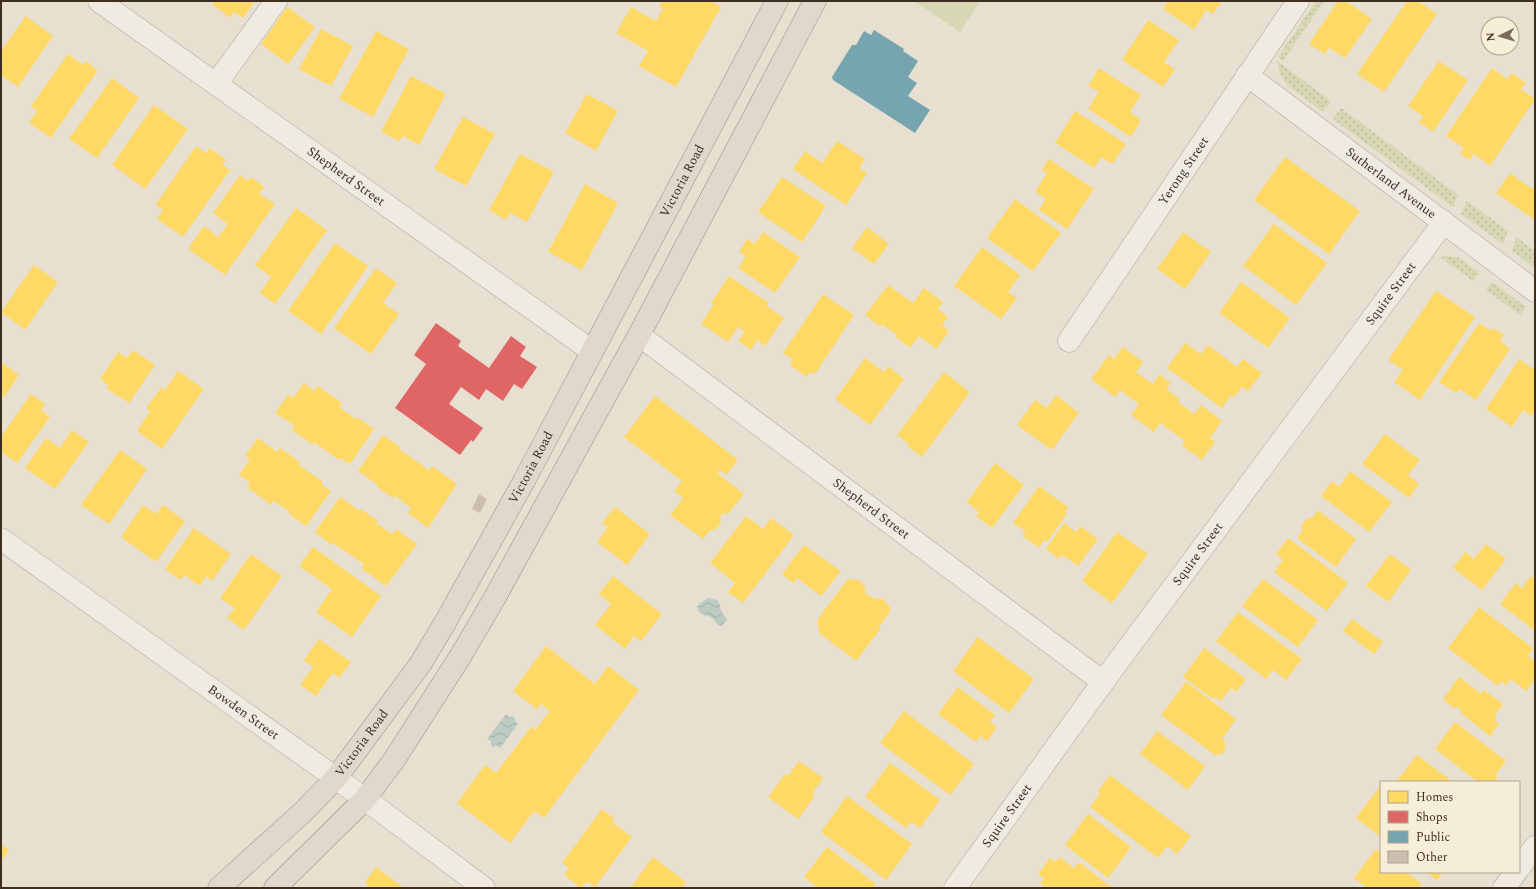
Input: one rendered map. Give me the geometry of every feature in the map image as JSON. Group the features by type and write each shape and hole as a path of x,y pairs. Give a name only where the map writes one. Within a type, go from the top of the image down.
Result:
{"highway":[{"name":"Victoria Road","path":"219,888 304,812 336,778 421,663 524,481 777,1"},
{"path":"275,888 365,799 394,760 460,657 494,599 639,335 815,1"}],"street":[{"name":"Shepherd Street","path":"99,1 592,351"},
{"path":"216,84 276,1"},
{"name":"Yerong Street","path":"1069,341 1298,1"},
{"name":"Sutherland Avenue","path":"1247,75 1535,291"},
{"name":"Squire Street","path":"955,888 1103,682 1444,222"},
{"name":"Shepherd Street","path":"639,335 1103,682"},
{"name":"Bowden Street","path":"1,539 336,778 484,888"},
{"path":"1520,867 1535,846"},
{"path":"1504,888 1515,873"}],"green space":[{"path":"914,1 980,1 960,32"},
{"path":"1316,1 1324,1 1283,61 1278,57"},
{"path":"1277,61 1331,101 1323,112 1287,85 1280,74"},
{"path":"1341,108 1458,195 1453,207 1333,119"},
{"path":"1467,201 1508,231 1503,244 1461,214"},
{"path":"1516,237 1535,251 1535,268 1512,251"},
{"path":"1447,256 1460,258 1479,273 1473,281 1440,257"},
{"path":"1492,282 1526,307 1520,315 1486,290"}],"water":[{"path":"708,598 716,600 719,603 727,620 722,626 718,625 711,617 700,613 698,610 697,607 700,603"},
{"path":"506,714 509,717 513,716 518,724 500,748 496,745 493,747 491,745 491,741 487,739"}],"building: Homes":[{"path":"210,1 255,1 243,18 234,12 230,18"},
{"path":"662,1 710,1 721,7 676,87 639,66 648,51 616,33 631,7 656,21 663,8 659,6"},
{"path":"1168,1 1222,1 1213,14 1206,10 1194,30 1163,9"},
{"path":"1338,1 1346,1 1372,19 1345,58 1329,48 1325,54 1309,44"},
{"path":"1407,1 1418,1 1437,14 1384,92 1357,74"},
{"path":"287,7 315,27 288,64 261,44"},
{"path":"26,16 53,36 18,87 1,75 1,66 4,62 1,60 1,51"},
{"path":"1148,20 1179,40 1164,62 1175,69 1163,87 1122,60"},
{"path":"321,29 353,46 331,86 299,69"},
{"path":"376,31 409,49 373,117 339,99"},
{"path":"68,54 83,65 85,61 98,70 51,138 29,123 37,111 31,106"},
{"path":"1439,61 1468,80 1433,132 1419,122 1423,116 1408,106"},
{"path":"1099,68 1141,95 1130,112 1141,120 1131,137 1088,109 1099,92 1088,86"},
{"path":"1492,68 1507,79 1512,73 1526,83 1521,89 1535,99 1490,166 1474,154 1470,160 1460,154 1464,148 1446,136"},
{"path":"411,76 446,94 419,145 403,136 399,141 381,132"},
{"path":"112,78 139,98 97,158 69,139"},
{"path":"587,94 618,111 596,151 565,133"},
{"path":"154,105 188,129 145,189 112,165"},
{"path":"1075,111 1126,144 1112,164 1101,157 1094,168 1055,143"},
{"path":"463,117 495,134 466,186 434,169"},
{"path":"837,141 865,159 859,168 867,173 846,205 793,169 805,151 822,163"},
{"path":"196,146 206,153 210,148 226,160 222,165 230,170 183,237 157,219 163,210 156,204"},
{"path":"520,154 554,172 527,222 510,213 506,220 489,210"},
{"path":"1285,157 1360,211 1329,254 1254,200"},
{"path":"1049,159 1094,189 1067,229 1039,210 1046,199 1035,192 1047,173 1042,170"},
{"path":"1510,173 1532,189 1535,185 1535,220 1496,193"},
{"path":"240,175 248,181 251,177 264,187 259,194 275,204 225,275 188,249 204,226 218,237 228,224 213,213"},
{"path":"782,177 826,206 802,242 758,212"},
{"path":"585,184 618,203 582,270 548,252"},
{"path":"1015,199 1061,233 1033,271 987,238"},
{"path":"296,208 327,230 275,304 260,293 271,277 255,265"},
{"path":"1274,224 1327,263 1296,305 1243,266"},
{"path":"867,227 889,244 874,264 852,248"},
{"path":"763,232 800,257 775,293 738,268 746,256 739,252 747,239 755,244"},
{"path":"1183,232 1211,252 1185,289 1157,269"},
{"path":"335,243 368,266 321,334 288,311"},
{"path":"982,247 1020,275 1008,292 1017,298 1001,319 954,286"},
{"path":"34,265 58,282 25,330 1,312"},
{"path":"376,268 397,283 383,303 399,314 371,354 334,328"},
{"path":"729,276 769,303 767,306 784,318 765,346 757,340 751,350 738,341 745,332 738,327 728,342 701,324 714,304 711,303"},
{"path":"1241,282 1290,318 1268,348 1219,313"},
{"path":"888,285 913,303 924,288 943,302 938,309 948,317 942,325 949,331 936,349 919,336 910,348 896,337 897,335 882,324 881,327 865,315"},
{"path":"1436,291 1475,317 1420,400 1394,382 1403,370 1388,360"},
{"path":"823,294 854,315 815,374 810,372 807,377 790,365 793,360 783,353"},
{"path":"1479,323 1492,331 1494,328 1504,335 1500,341 1510,349 1476,400 1459,389 1456,393 1439,382"},
{"path":"1185,343 1201,354 1208,345 1237,367 1243,359 1262,373 1248,391 1242,387 1234,397 1231,395 1222,408 1167,368"},
{"path":"1123,347 1143,362 1136,372 1153,384 1159,374 1171,383 1166,389 1180,399 1178,402 1194,414 1201,405 1222,421 1210,438 1215,442 1202,460 1182,446 1185,441 1160,423 1154,432 1131,415 1139,404 1120,390 1115,397 1091,379 1109,355 1114,359"},
{"path":"133,350 155,365 129,403 106,388 108,385 100,379 118,352 127,358"},
{"path":"865,358 884,372 888,366 904,379 870,425 835,399"},
{"path":"1519,359 1535,370 1535,409 1531,416 1523,410 1512,427 1486,409"},
{"path":"1,362 19,375 4,397 1,395"},
{"path":"178,371 204,389 162,449 137,431 150,411 146,408 161,388 165,390"},
{"path":"944,372 970,392 922,457 907,446 909,444 897,435"},
{"path":"304,383 314,391 318,386 342,403 339,407 374,429 350,464 340,458 339,460 314,442 313,445 292,430 295,426 275,413 288,395 293,398"},
{"path":"31,394 45,404 41,410 50,417 17,463 1,452 1,437"},
{"path":"1056,395 1079,413 1052,450 1017,425 1035,400 1047,408"},
{"path":"655,396 738,460 726,475 720,470 717,473 744,494 727,515 724,512 720,517 721,523 716,529 710,530 703,539 670,515 683,498 674,491 682,481 624,437"},
{"path":"72,430 89,442 55,489 25,468 46,438 60,448"},
{"path":"1385,434 1420,460 1408,475 1419,484 1409,498 1362,464"},
{"path":"383,435 400,447 399,449 429,470 432,466 457,484 428,528 408,513 411,508 395,496 393,498 377,487 378,485 358,471"},
{"path":"258,438 277,452 280,448 300,462 299,465 323,482 321,484 331,491 306,526 274,501 271,505 247,487 250,482 239,475 250,459 245,456"},
{"path":"120,450 147,469 109,524 81,505"},
{"path":"995,463 1024,485 992,528 976,516 979,512 967,502"},
{"path":"1350,471 1392,502 1369,532 1321,496 1332,481 1339,487"},
{"path":"1039,486 1068,507 1065,512 1067,514 1047,542 1044,540 1039,548 1023,536 1026,532 1013,523"},
{"path":"340,497 378,521 376,523 392,534 396,529 417,544 386,586 361,568 364,564 333,543 332,545 315,532"},
{"path":"143,505 156,514 163,505 185,521 156,562 121,537"},
{"path":"615,507 650,534 627,565 597,542 608,527 602,523"},
{"path":"1318,510 1356,539 1336,567 1297,538 1303,530 1300,528 1308,517 1311,519"},
{"path":"746,516 763,529 771,518 794,535 743,603 728,592 735,583 710,563"},
{"path":"1064,523 1076,532 1080,526 1098,539 1078,566 1062,555 1059,559 1046,549"},
{"path":"194,528 231,554 212,581 206,576 200,586 184,575 180,580 165,569"},
{"path":"1117,532 1148,554 1112,603 1082,581"},
{"path":"1288,538 1348,583 1327,611 1274,572 1283,560 1276,554"},
{"path":"1486,544 1506,559 1482,590 1453,568 1465,552 1474,559"},
{"path":"804,545 841,571 821,596 797,578 793,583 782,574"},
{"path":"313,547 381,596 352,637 316,612 332,589 299,566"},
{"path":"251,554 282,576 244,630 227,618 235,608 220,598"},
{"path":"1390,554 1411,570 1388,602 1366,586"},
{"path":"613,576 662,614 641,641 634,636 625,649 595,625 611,604 599,594"},
{"path":"1531,576 1535,580 1535,631 1500,604 1516,583 1522,588"},
{"path":"848,579 859,580 865,587 865,593 873,598 883,599 890,607 890,612 879,627 881,628 856,661 819,633 817,620"},
{"path":"1263,579 1318,620 1298,647 1242,606"},
{"path":"1479,607 1533,648 1528,656 1535,662 1535,679 1526,691 1511,679 1506,685 1501,681 1498,686 1448,648"},
{"path":"1238,612 1302,659 1286,680 1273,670 1266,679 1216,641"},
{"path":"1352,619 1383,642 1374,654 1343,631"},
{"path":"978,637 1034,679 1009,713 953,671"},
{"path":"319,639 351,662 339,678 333,673 316,696 300,685 313,667 304,660"},
{"path":"546,646 595,684 608,666 639,690 544,818 534,811 510,843 457,803 485,765 496,773 531,727 535,730 550,711 541,704 537,709 513,691"},
{"path":"1204,648 1246,679 1236,692 1231,688 1221,701 1215,697 1213,699 1183,677"},
{"path":"1459,677 1481,694 1484,690 1503,704 1495,715 1497,717 1495,721 1499,724 1490,736 1461,713 1462,711 1457,707 1455,709 1443,699"},
{"path":"1186,682 1236,719 1222,739 1225,741 1226,748 1222,754 1215,755 1161,715"},
{"path":"958,687 995,715 990,722 997,727 987,741 980,736 976,742 938,714"},
{"path":"904,711 974,764 950,795 880,743"},
{"path":"1455,722 1506,761 1495,775 1498,777 1495,781 1477,781 1435,749"},
{"path":"1157,731 1205,766 1188,790 1140,754"},
{"path":"1417,755 1452,781 1397,781"},
{"path":"799,761 823,778 812,794 815,796 798,819 768,797 785,774 788,776"},
{"path":"890,763 940,800 920,828 911,822 906,828 865,797"},
{"path":"1110,775 1191,836 1177,854 1167,846 1158,858 1090,807 1100,794 1097,792"},
{"path":"1380,786 1380,836 1356,818"},
{"path":"847,796 912,844 886,880 821,832"},
{"path":"602,809 615,819 612,822 632,837 595,887 587,882 581,888 564,875 569,868 562,863"},
{"path":"1088,814 1131,847 1108,878 1065,845"},
{"path":"1,844 9,850 1,862"},
{"path":"827,847 876,884 873,888 818,888 804,877"},
{"path":"1376,849 1380,852 1380,873 1407,873 1422,884 1419,888 1367,888 1354,878"},
{"path":"653,857 686,882 682,888 630,888"},
{"path":"1059,857 1074,868 1079,862 1111,887 1046,888 1040,883 1044,878 1038,874 1050,858 1056,862"},
{"path":"376,867 404,888 366,888 368,885 365,882"},
{"path":"1427,873 1442,873 1437,880"}],"building: Shops":[{"path":"436,323 461,341 458,346 489,368 511,336 526,347 520,356 537,367 522,389 514,384 503,401 486,389 479,400 461,387 449,404 483,428 473,442 471,440 460,455 395,408 426,364 414,355"}],"building: Public":[{"path":"874,30 904,49 903,51 918,61 908,77 917,83 908,96 930,110 915,133 833,80 832,77 852,45 856,45 864,31 871,35"}],"building: Other":[{"path":"479,494 487,499 480,513 472,509"}]}
